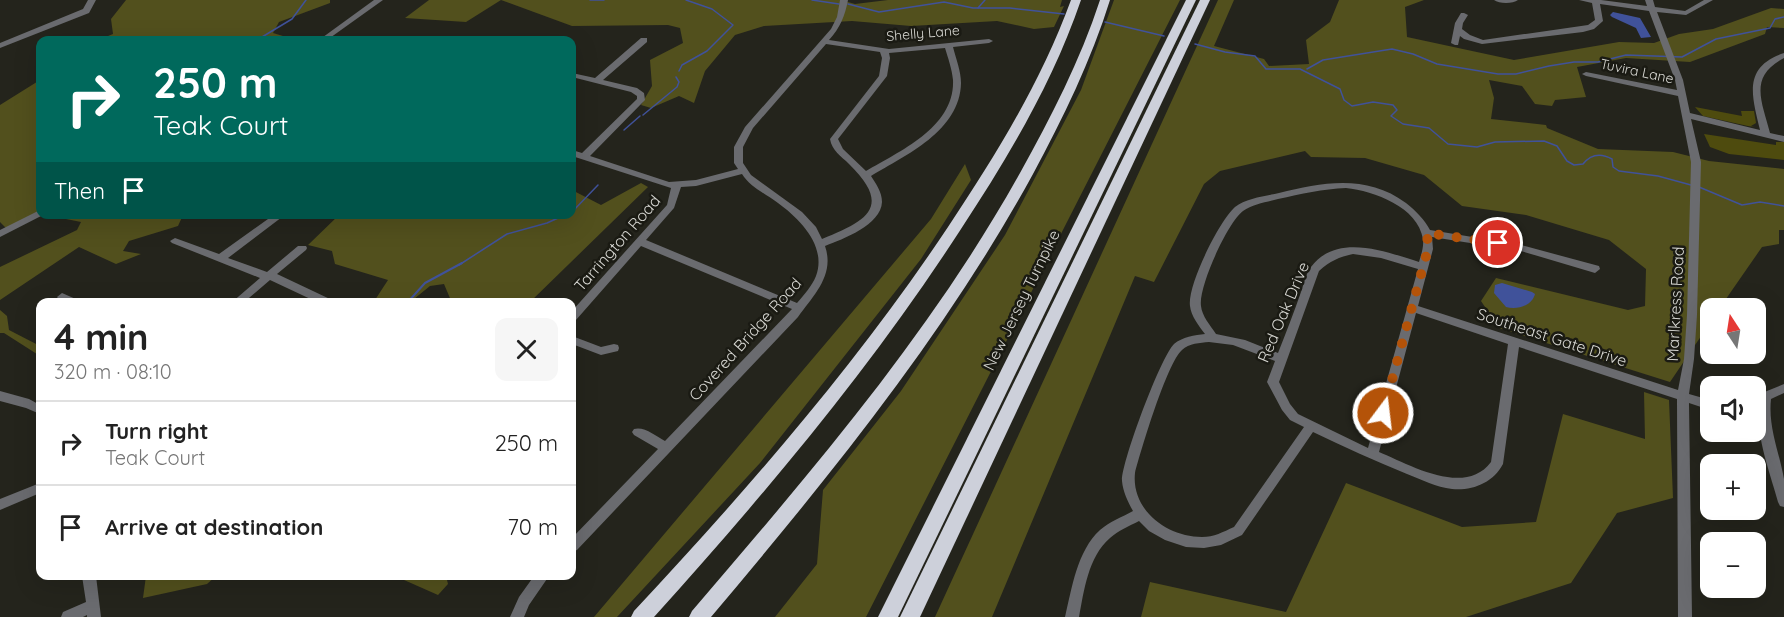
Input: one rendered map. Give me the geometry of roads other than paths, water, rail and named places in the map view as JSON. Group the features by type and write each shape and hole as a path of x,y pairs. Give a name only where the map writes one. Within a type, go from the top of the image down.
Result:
{"highway":[{"path":"641,617 778,465 850,376 929,268 1009,144 1045,76 1076,0"},
{"path":"699,617 809,488 902,367 971,267 1021,186 1056,118 1084,58 1105,0"},
{"name":"New Jersey Turnpike","path":"888,617 1191,0"},
{"path":"910,617 1204,0"}],"street":[{"path":"0,46 86,11 92,0"},
{"path":"329,36 379,0"},
{"path":"1498,0 1514,0"},
{"path":"1583,0 1686,13 1703,1"},
{"name":"Marlkress Road","path":"1649,0 1673,62 1682,94 1695,162 1692,315 1689,359 1683,396 1685,617"},
{"path":"1458,30 1467,37 1482,42 1580,30 1591,27 1599,21 1595,1"},
{"path":"576,154 659,183 696,183 742,171 736,158 740,138 825,42 838,23 844,3"},
{"path":"1455,44 1464,15"},
{"path":"598,80 644,40"},
{"name":"Shelly Lane","path":"825,42 884,51 989,41"},
{"path":"866,175 925,140 949,110 956,93 957,82 948,45"},
{"path":"820,244 853,231 870,218 878,202 874,186 866,175 838,149 834,139 883,76 886,58 884,51"},
{"path":"1766,135 1755,91 1756,80 1764,67 1784,55"},
{"name":"Tuvira Lane","path":"1586,74 1682,94"},
{"path":"576,76 638,92 641,100 583,157"},
{"path":"1687,118 1750,135 1766,135 1784,139"},
{"name":"Covered Bridge Road","path":"576,542 799,308 820,278 823,259 820,244 808,221 742,171"},
{"name":"Tarrington Road","path":"576,313 671,206 677,184"},
{"path":"1212,337 1195,304 1200,284 1211,257 1234,214 1246,204 1326,184 1356,184 1395,199 1414,214 1427,233 1428,249 1371,455"},
{"path":"0,234 36,215"},
{"path":"219,259 275,219"},
{"path":"1427,233 1521,248 1595,269"},
{"path":"175,241 259,274 271,276 317,298"},
{"path":"640,241 799,308"},
{"path":"242,298 302,248"},
{"name":"Red Oak Drive","path":"1423,267 1369,252 1353,250 1345,250 1325,257 1315,269 1280,358 1273,382 1274,388 1294,417 1310,427 1371,455 1436,480 1453,484 1476,482 1484,478 1497,464 1514,342"},
{"name":"Southeast Gate Drive","path":"1412,308 1700,402"},
{"path":"1280,358 1227,338 1200,338 1178,346 1173,352 1157,390 1128,474 1132,498 1140,514 1166,536 1191,544 1217,542 1229,538 1238,531 1310,427"},
{"path":"576,341 602,351 614,348"},
{"path":"1766,396 1784,388"},
{"path":"0,396 36,408"},
{"path":"638,432 667,448"},
{"path":"1766,442 1784,502"},
{"path":"0,505 36,490"},
{"path":"1072,617 1079,587 1093,549 1110,531 1140,514"},
{"path":"68,617 93,612 89,580"},
{"path":"517,617 524,601 539,580"}],"water":[{"path":"1613,12 1640,18 1651,37 1641,38 1636,28 1612,17 1610,15"},
{"path":"1502,283 1535,294 1531,302 1524,306 1506,307 1494,293 1495,285"}],"waterway":[{"path":"264,36 292,19 306,0"},
{"path":"590,0 604,0"},
{"path":"679,71 682,65 707,51 733,25 712,9 686,0"},
{"path":"812,0 839,4"},
{"path":"978,8 985,0"},
{"path":"848,4 879,12 944,2 978,8"},
{"path":"978,8 1010,8 1064,14"},
{"path":"1307,69 1323,60 1392,49 1413,54 1437,64 1498,74 1516,74 1574,62 1598,62 1626,55 1682,57 1716,39 1770,28 1775,19 1784,17"},
{"path":"1105,22 1164,36"},
{"path":"1195,44 1225,52 1255,56 1266,69 1300,69 1340,89 1344,100 1352,106 1373,102 1393,105 1397,110 1391,116 1403,124 1429,128 1448,144 1477,147 1495,142 1544,141 1557,146 1567,161 1574,165 1583,164 1593,156 1604,156 1612,159 1613,167 1619,171 1658,176 1691,185"},
{"path":"643,115 677,87 679,82 676,77"},
{"path":"624,130 640,116"},
{"path":"576,208 598,185"},
{"path":"1699,187 1742,205 1760,202 1784,206"},
{"path":"459,265 507,234 556,219"},
{"path":"412,298 425,283 462,263"}]}
